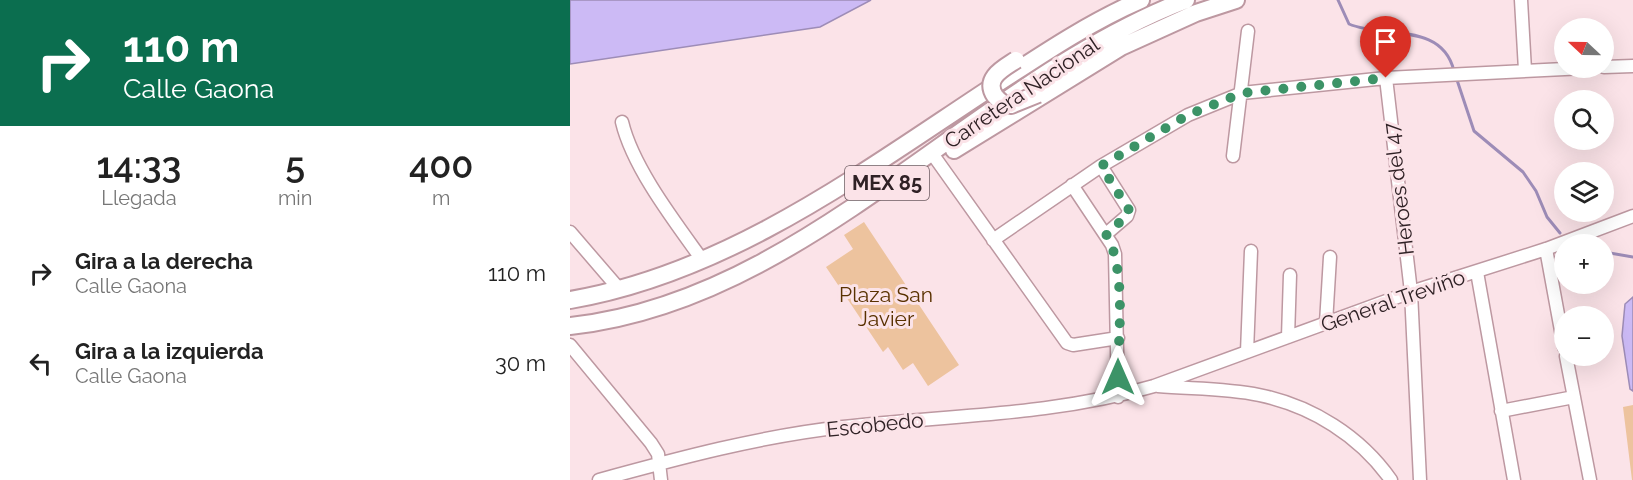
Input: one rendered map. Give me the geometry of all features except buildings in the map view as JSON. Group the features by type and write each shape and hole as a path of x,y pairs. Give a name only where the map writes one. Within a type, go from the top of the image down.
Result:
{"highway":[{"path":"1117,0 1072,23 1016,60 995,76 991,84 993,92 1002,103 1011,105 1038,94 1125,38 1221,0"},
{"name":"Carretera Nacional","path":"570,300 620,290 703,261 744,241 897,150 1067,38 1141,0"},
{"name":"Carretera Nacional","path":"570,327 649,311 707,289 794,243 927,161 1054,68 1124,26 1186,0"},
{"name":"MEX 85","path":"927,161 988,130 1121,47 1186,17 1236,0"}],"street":[{"path":"1521,0 1525,70"},
{"path":"1233,156 1248,32"},
{"path":"1614,67 1633,66"},
{"path":"993,240 1101,166 1188,115 1242,93 1386,78 1554,69"},
{"name":"Heroes del 47","path":"1386,78 1411,292 1420,480"},
{"path":"622,122 646,176 703,261"},
{"path":"927,161 993,240 1067,343 1073,345 1118,338"},
{"path":"1101,166 1129,210 1127,216 1106,234"},
{"path":"1072,185 1112,245 1117,268 1118,397"},
{"name":"General Treviño","path":"1154,386 1411,292 1477,273 1633,216"},
{"path":"570,232 620,290"},
{"path":"1546,249 1556,306"},
{"path":"1247,352 1251,251"},
{"path":"1326,323 1330,257"},
{"path":"1477,273 1514,480"},
{"path":"1288,337 1290,275"},
{"path":"570,345 651,442 660,463 661,480"},
{"path":"1568,366 1590,480"},
{"path":"1154,386 1239,392 1278,400 1323,419 1354,438 1372,454 1391,480"},
{"name":"Escobedo","path":"599,480 660,463 765,440 840,427 1046,410 1118,397 1154,386"},
{"path":"1502,411 1574,397"}],"green space":[{"name":"Plaza San Javier","path":"864,222 959,365 928,386 913,363 903,370 888,347 883,352 826,267 853,249 844,235"},
{"path":"1633,405 1633,480 1632,480 1623,407"}],"shaded area":[{"path":"570,0 871,0 820,27 570,64"},
{"path":"1633,297 1633,391 1630,389 1622,336 1625,304"}],"waterway":[{"path":"1338,0 1349,24 1424,38 1437,45 1447,55 1454,71"},
{"path":"1456,77 1474,131 1523,172 1536,191 1547,217 1560,233"},
{"path":"1614,254 1633,257"}],"route":[{"path":"1118,377 1117,268 1112,245 1106,234 1127,216 1129,210 1101,166 1188,115 1242,93 1386,78"}]}
